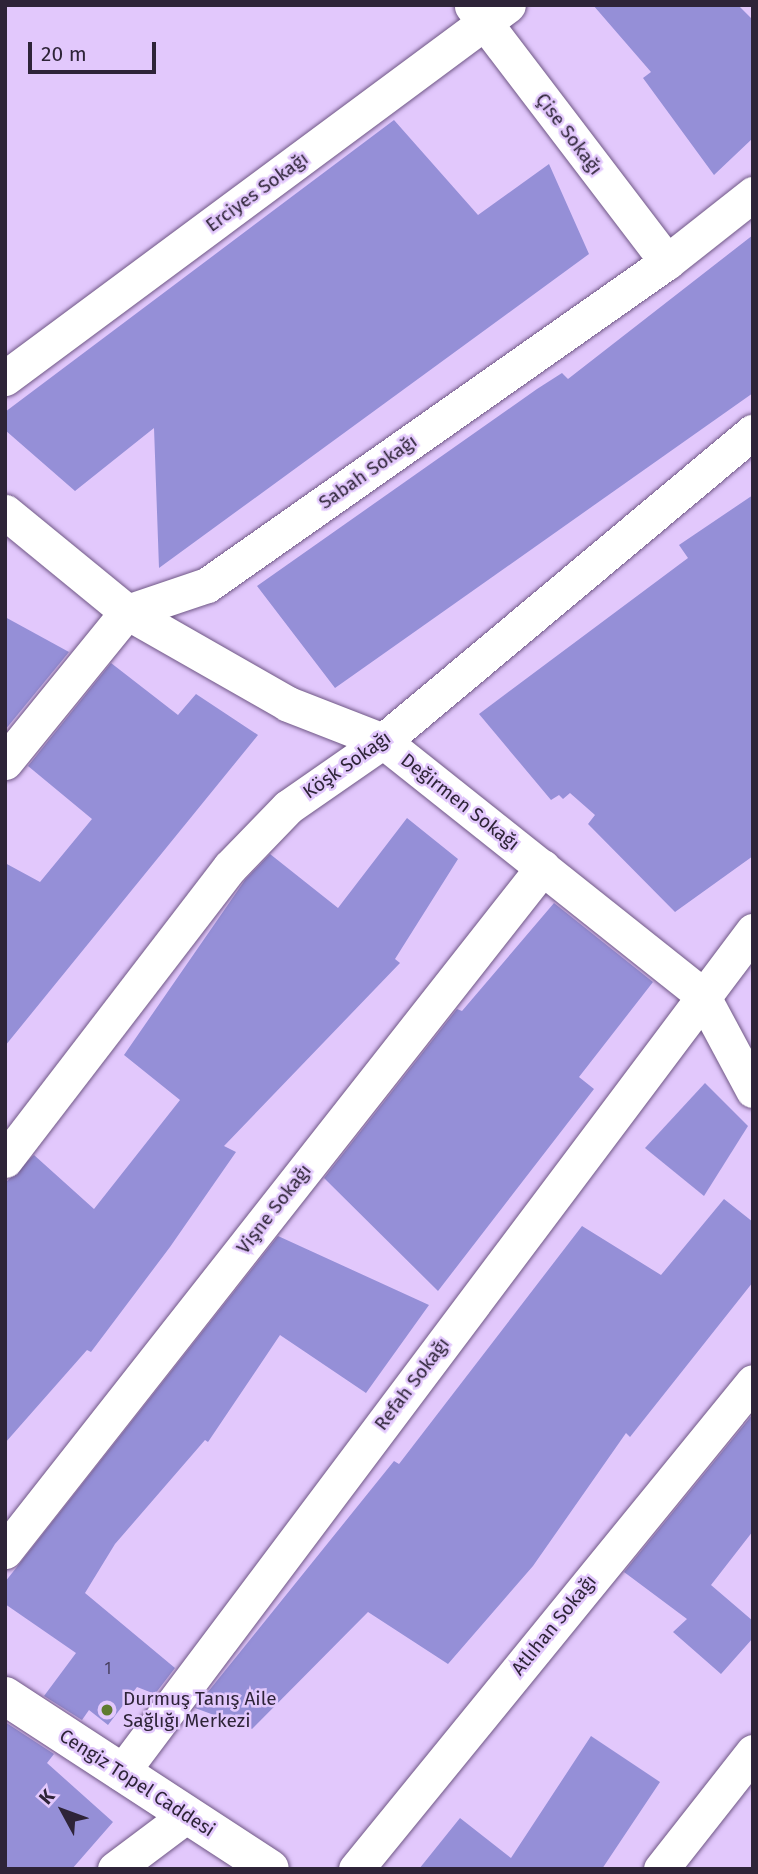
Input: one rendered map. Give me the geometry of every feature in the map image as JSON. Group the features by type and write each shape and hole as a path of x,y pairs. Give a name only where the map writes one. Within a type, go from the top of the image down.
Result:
{"street":[{"name":"Çise Sokağı","path":"488,11 667,262"},
{"name":"Erciyes Sokağı","path":"5,379 488,11"},
{"name":"Sabah Sokağı","path":"127,612 207,585 667,262 753,194"},
{"name":"Köşk Sokağı","path":"5,1160 230,867 288,807 383,741 753,432"},
{"name":"Değirmen Sokağı","path":"5,512 127,612 288,704 383,741 702,995 753,1090"},
{"path":"5,762 127,612"},
{"name":"Vişne Sokağı","path":"5,1551 543,867"},
{"name":"Refah Sokağı","path":"121,1773 702,995 753,931"},
{"name":"Atlıhan Sokağı","path":"356,1869 753,1382"},
{"name":"Cengiz Topel Caddesi","path":"5,1696 270,1869"},
{"path":"661,1869 753,1752"},
{"path":"116,1869 187,1815"}],"building":[{"path":"593,5 738,5 753,20 753,138 714,175 643,78 651,72"},
{"path":"394,120 478,215 549,164 589,254 159,568 154,428 75,491 5,430 5,412"},
{"path":"753,235 753,393 335,688 257,586 537,389 562,373 568,379"},
{"path":"753,495 753,856 675,912 588,824 595,815 570,793 563,799 559,795 551,800 479,714 688,558 679,545"},
{"path":"5,617 69,652 5,730"},
{"path":"111,663 178,715 196,694 258,735 5,1046 5,863 40,882 92,819 28,766"},
{"path":"407,818 458,859 395,959 400,963 224,1146 236,1152 170,1247 91,1352 87,1350 5,1443 5,1183 34,1155 94,1209 180,1100 124,1055 245,880 270,854 338,908"},
{"path":"554,903 653,982 579,1077 594,1089 438,1291 324,1178 457,1009 462,1011"},
{"path":"705,1083 748,1126 704,1196 645,1148"},
{"path":"724,1199 753,1222 753,1282 630,1437 626,1433 533,1566 448,1664 368,1612 252,1729 195,1708 394,1461 399,1464 582,1226 661,1275"},
{"path":"278,1236 429,1305 366,1393 280,1335 208,1442 205,1440 115,1544 85,1593 175,1668 155,1694 137,1687 108,1725 89,1710 82,1720 44,1696 76,1653 5,1604 5,1582"},
{"path":"753,1414 753,1531 711,1585 753,1621 753,1638 721,1674 673,1632 687,1619 624,1572"},
{"path":"5,1722 54,1754 47,1763 113,1822 72,1869 5,1869"},
{"path":"591,1736 660,1782 602,1869 419,1869 460,1818 511,1858"}],"place":[{"name":"Durmuş Tanış Aile Sağlığı Merkezi","path":"107,1710"}]}
